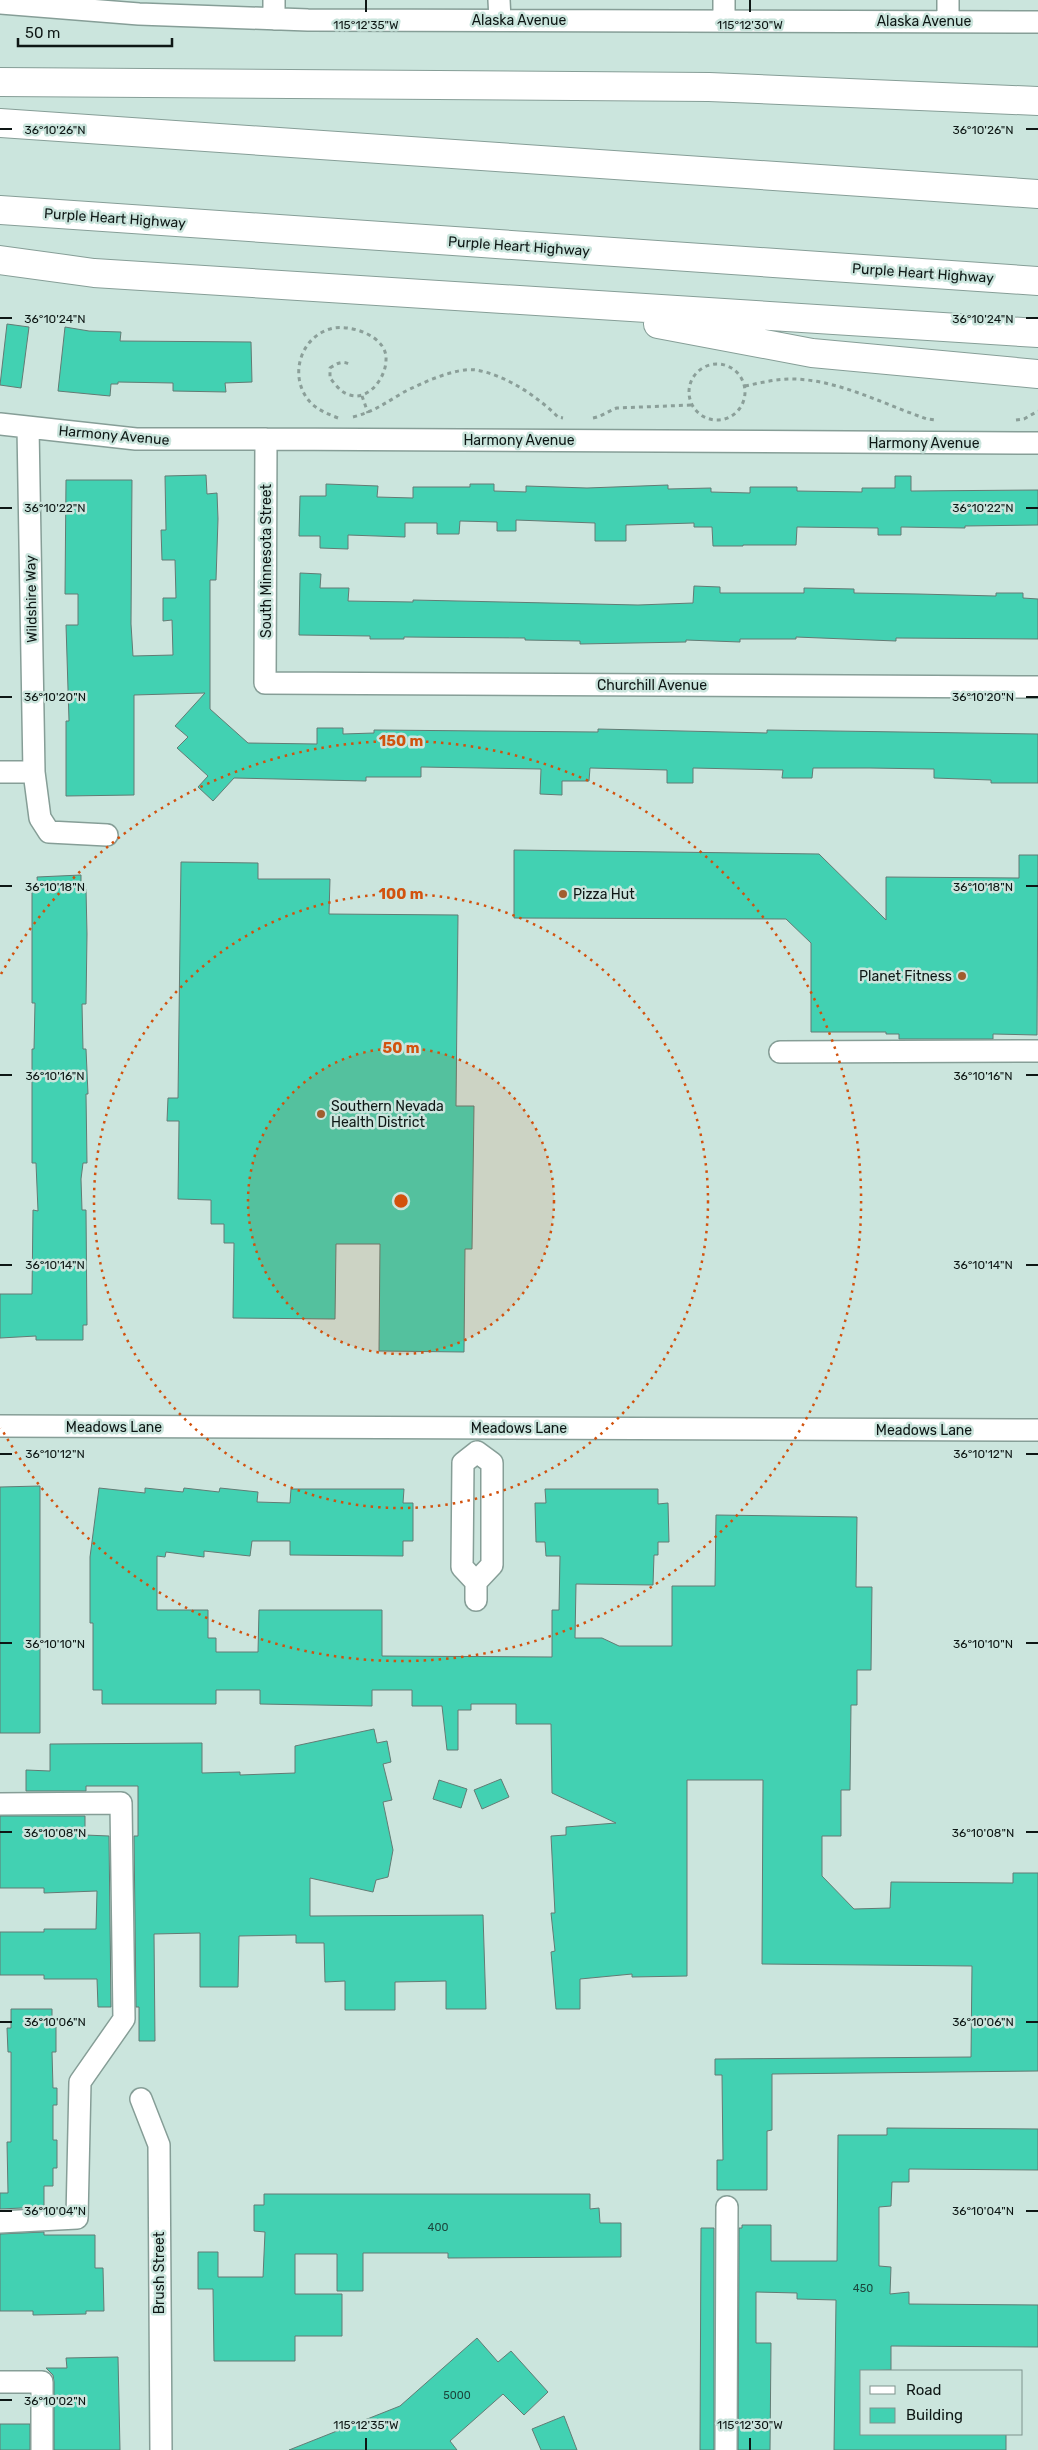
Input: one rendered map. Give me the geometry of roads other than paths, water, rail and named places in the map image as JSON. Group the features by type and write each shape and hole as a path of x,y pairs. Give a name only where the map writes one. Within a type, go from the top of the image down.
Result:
{"highway":[{"path":"0,82 709,87 1038,101"},
{"path":"0,123 1038,194"},
{"name":"Purple Heart Highway","path":"0,210 1038,281"},
{"path":"0,260 94,273 550,304 1038,333"},
{"path":"550,304 812,353 1038,374"}],"street":[{"path":"948,0 948,21"},
{"name":"Alaska Avenue","path":"0,3 22,2 139,14 274,9 724,10 948,21 1038,22"},
{"name":"Harmony Avenue","path":"0,424 136,439 1038,443"},
{"name":"Wildshire Way","path":"28,427 34,772 40,818 48,832 107,835"},
{"name":"South Minnesota Street","path":"265,683 266,439"},
{"name":"Churchill Avenue","path":"265,683 1038,687"},
{"path":"0,772 34,772"},
{"path":"780,1052 1038,1052"},
{"name":"Meadows Lane","path":"0,1426 1038,1430"},
{"path":"477,1428 477,1452"},
{"path":"477,1452 492,1464 492,1565 476,1591 462,1567 462,1464 477,1452"},
{"path":"0,1804 121,1803 124,2019 80,2082 77,2218 0,2222"},
{"name":"Brush Street","path":"141,2100 159,2145 160,2450"},
{"path":"726,2450 727,2207"},
{"path":"0,2382 42,2382 42,2450"}],"place":[{"name":"Pizza Hut","path":"563,894"},
{"name":"Planet Fitness","path":"962,976"},
{"name":"Southern Nevada Health District","path":"321,1114"}]}
